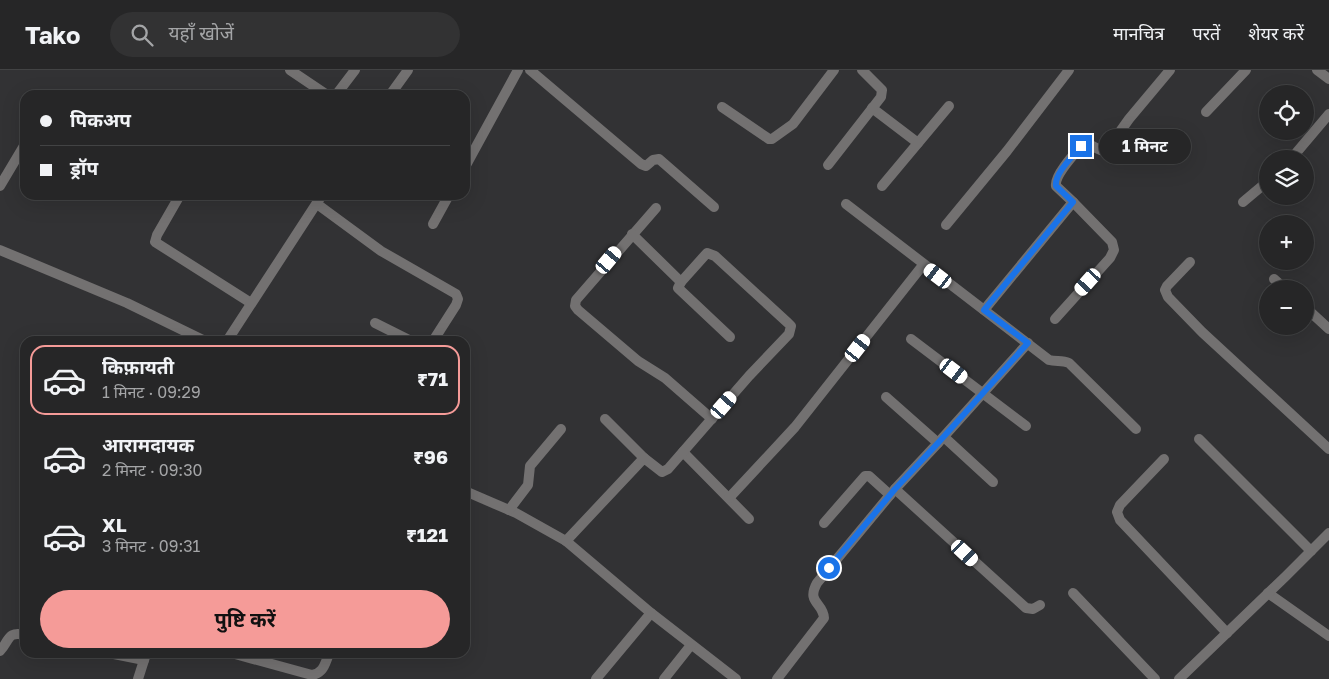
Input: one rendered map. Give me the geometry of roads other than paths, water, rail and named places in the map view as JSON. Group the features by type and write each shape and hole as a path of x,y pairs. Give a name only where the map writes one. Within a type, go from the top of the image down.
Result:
{"street":[{"path":"290,70 320,90"},
{"path":"340,90 355,70"},
{"path":"394,90 408,70"},
{"path":"470,158 518,70"},
{"path":"530,70 641,164 646,166 654,160 660,159 714,207"},
{"path":"722,107 769,139 772,139 793,124 834,70"},
{"path":"828,165 881,97 882,90 862,70"},
{"path":"946,225 1070,70"},
{"path":"1055,319 1110,258 1114,250 1112,242 1056,186 1058,176 1084,143 1090,144 1102,151 1108,150 1129,118 1170,70"},
{"path":"1206,112 1246,70"},
{"path":"1317,70 1329,79"},
{"path":"882,186 949,106"},
{"path":"872,108 918,143"},
{"path":"1298,150 1329,114"},
{"path":"0,186 20,152"},
{"path":"1243,202 1259,189"},
{"path":"177,200 155,242 251,303"},
{"path":"230,336 319,200"},
{"path":"433,224 446,200"},
{"path":"984,310 1073,202"},
{"path":"316,204 380,251 456,294 458,299 456,305 436,336"},
{"path":"846,204 1049,360 1069,363 1136,429"},
{"path":"656,208 576,300 575,306 638,361 665,378 712,419"},
{"path":"632,234 681,282"},
{"path":"0,250 127,303 195,336"},
{"path":"605,419 644,458 662,472 668,469 789,334 790,326 711,254 707,254 681,282 678,288 730,337"},
{"path":"1190,262 1167,286 1165,290 1168,297 1202,332 1329,449"},
{"path":"729,498 795,427 923,265"},
{"path":"1314,315 1329,329"},
{"path":"374,323 401,336"},
{"path":"911,339 1026,426"},
{"path":"777,679 824,618 824,614 812,594 817,582 893,492 1028,343"},
{"path":"886,397 993,482"},
{"path":"509,510 528,484 530,466 561,429"},
{"path":"1199,439 1311,551"},
{"path":"683,452 750,519"},
{"path":"566,541 644,458"},
{"path":"1164,459 1120,505 1117,512 1120,520 1227,632"},
{"path":"824,523 865,476 869,476 893,492 1026,608 1033,609 1040,605"},
{"path":"470,493 509,510 566,541 651,613 736,679"},
{"path":"1179,679 1329,533"},
{"path":"1073,593 1155,679"},
{"path":"1268,594 1329,636"},
{"path":"596,679 651,613"},
{"path":"0,651 11,636 20,634"},
{"path":"664,679 691,645"},
{"path":"138,679 145,658"},
{"path":"259,658 312,675 321,672 327,658"}]}
